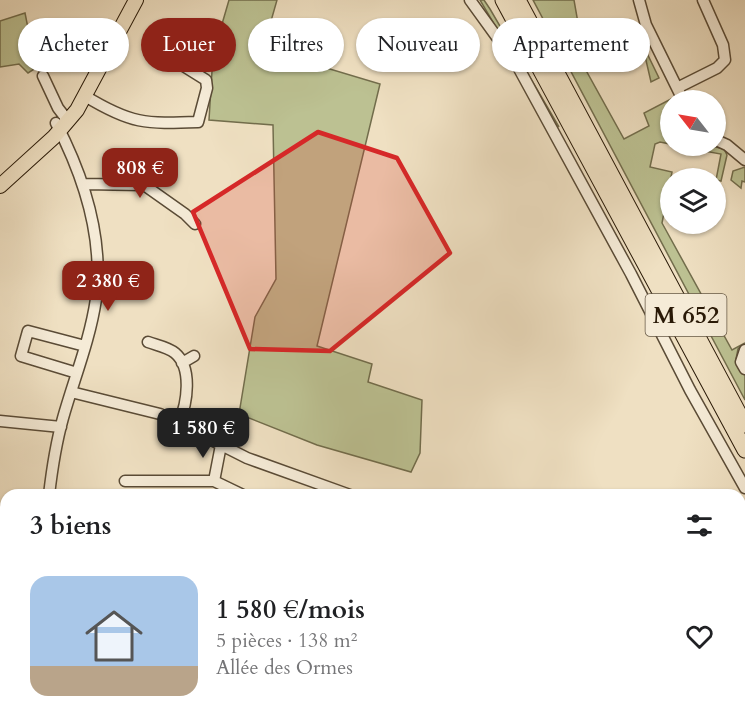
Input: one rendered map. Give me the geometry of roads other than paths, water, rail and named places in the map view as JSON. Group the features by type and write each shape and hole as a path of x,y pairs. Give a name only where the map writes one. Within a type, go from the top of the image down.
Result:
{"highway":[{"path":"492,0 582,144"},
{"name":"M 652","path":"503,0 743,435"},
{"name":"M 652","path":"518,0 528,18"},
{"path":"528,0 537,18"},
{"name":"M 652","path":"559,72 743,435"}],"main road":[{"path":"126,18 136,0"},
{"path":"0,177 62,122 93,72"},
{"path":"0,186 86,96 98,72"}],"street":[{"path":"470,0 517,65 631,274 690,390 745,488"},
{"path":"639,0 646,25 677,88 717,68 725,60 723,45 703,0"},
{"path":"86,96 135,121 149,124 198,122 207,88 206,80 193,72"},
{"path":"43,76 84,184 97,271 94,307 61,427 50,489"},
{"path":"726,145 745,160"},
{"path":"84,184 144,185 185,214 195,224"},
{"path":"77,373 21,356 28,331 85,346"},
{"path":"148,342 171,350 182,363 186,395 178,422"},
{"path":"745,350 741,362 745,369"},
{"path":"182,363 194,356"},
{"path":"71,393 145,409 178,422 221,445 284,473 332,489"},
{"path":"0,421 61,427"},
{"path":"214,481 221,445"},
{"path":"125,481 214,481 231,489"}]}
